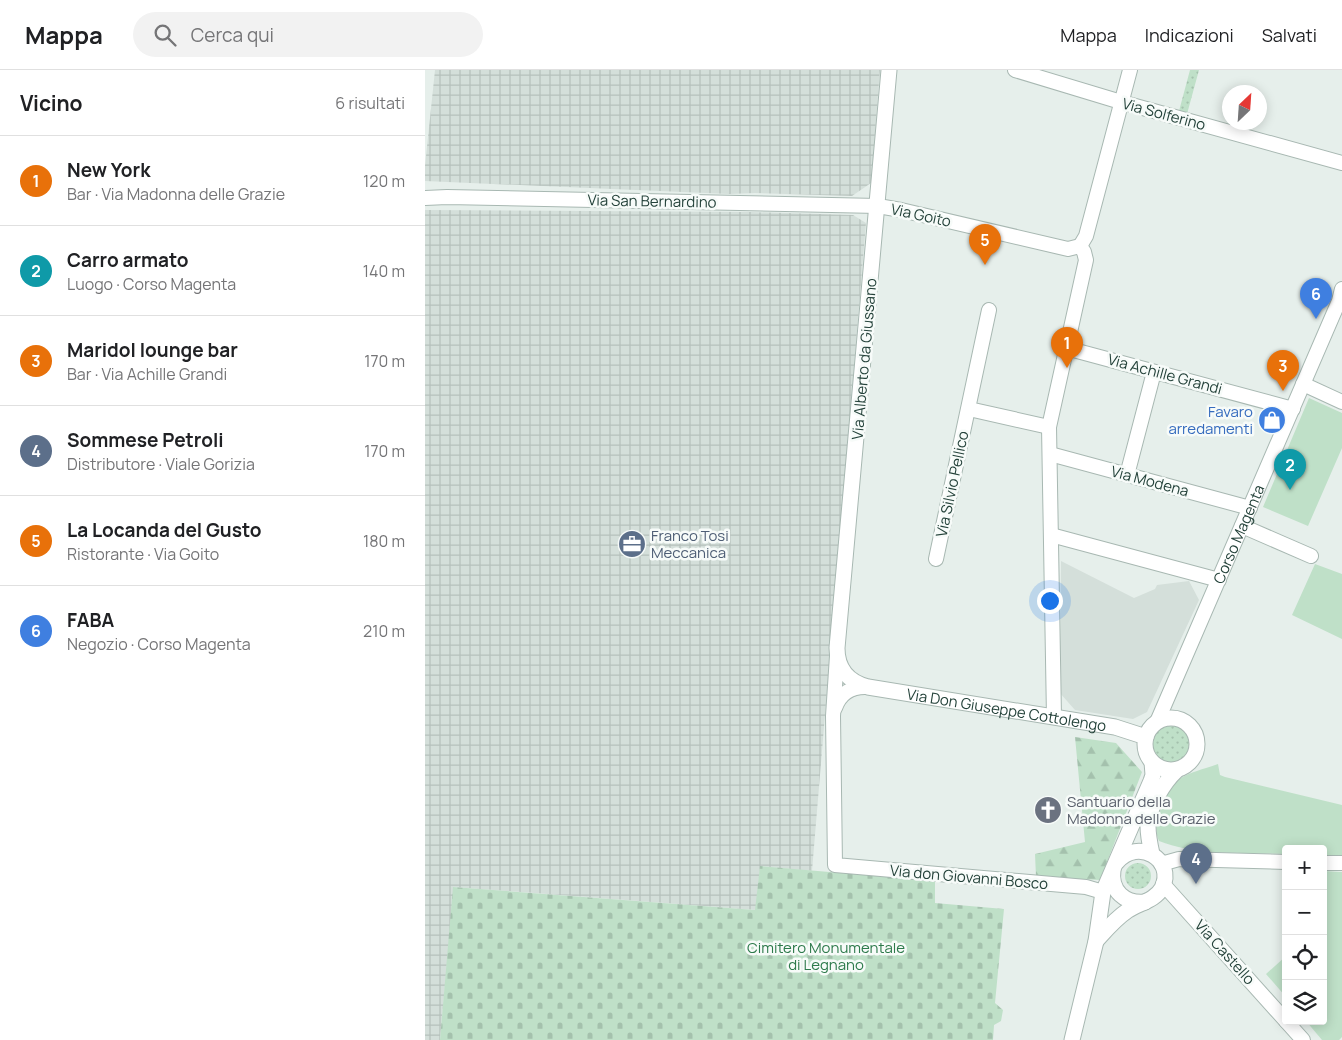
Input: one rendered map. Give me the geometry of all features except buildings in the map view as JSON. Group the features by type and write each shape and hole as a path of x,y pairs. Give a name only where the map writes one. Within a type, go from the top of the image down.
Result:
{"street":[{"name":"Via Alberto da Giussano","path":"835,865 833,716 837,648 889,70"},
{"name":"Via Solferino","path":"1015,70 1121,102 1342,163"},
{"path":"1054,717 1049,427 1086,260 1080,246 1086,236 1130,70"},
{"name":"Via San Bernardino","path":"425,198 878,206"},
{"name":"Via Goito","path":"878,206 1068,249 1080,246"},
{"name":"Corso Magenta","path":"1146,737 1157,722 1293,409 1339,301 1342,289"},
{"name":"Via Silvio Pellico","path":"936,559 989,310"},
{"name":"Via Achille Grandi","path":"1066,348 1293,409"},
{"path":"1127,475 1154,372"},
{"path":"1303,384 1342,402"},
{"path":"969,409 1049,427"},
{"name":"Via Modena","path":"1050,454 1250,508"},
{"path":"1242,526 1311,556"},
{"path":"1051,535 1219,580"},
{"name":"Via Alberto da Giussano","path":"837,648 838,661 845,673 855,682 868,687"},
{"name":"Via Alberto da Giussano","path":"833,716 836,704 844,694 855,688 868,687"},
{"name":"Via Don Giuseppe Cottolengo","path":"868,687 1115,727 1146,737"},
{"path":"1096,940 1115,919 1128,910 1157,896 1165,877 1148,830 1149,817 1163,785 1177,770 1189,763 1196,752 1197,745 1194,732 1184,722 1165,719 1157,722"},
{"path":"1146,737 1145,750 1152,762 1163,769 1177,770"},
{"path":"1072,1040 1096,940 1103,892 1152,778 1152,762"},
{"path":"1145,902 1131,902 1120,895 1113,883 1115,866 1126,854 1132,851 1139,850 1157,859 1174,860 1184,858 1282,862"},
{"path":"1327,863 1342,863"},
{"name":"Via don Giovanni Bosco","path":"835,865 1086,887 1103,892"},
{"name":"Via Castello","path":"1163,884 1282,1017"},
{"name":"Via Castello","path":"1290,1025 1303,1040"}],"shaded area":[{"path":"435,70 880,70 871,183 852,196 729,194 425,181"},
{"name":"Franco Tosi Meccanica","path":"425,210 751,212 853,215 866,223 812,871 760,866 756,910 454,887 440,1040 425,1040"},
{"path":"1061,561 1134,598 1155,589 1157,585 1189,581 1199,600 1147,712 1133,719 1075,710 1060,693"}],"green space":[{"path":"1190,70 1199,70 1187,114 1179,111"},
{"path":"1309,398 1342,413 1342,448 1308,526 1263,507"},
{"path":"1315,564 1342,574 1342,639 1292,615"},
{"path":"1170,723 1181,726 1187,732 1190,743 1187,754 1181,760 1170,763 1159,760 1153,754 1150,743 1153,732 1159,726"},
{"path":"1075,737 1116,743 1142,772 1100,880 1036,877 1035,854 1085,842"},
{"path":"1218,764 1220,775 1225,777 1342,805 1342,857 1327,856 1327,845 1282,845 1282,854 1205,851 1173,846 1159,841 1156,830 1157,824 1168,790 1180,778"},
{"path":"1138,863 1147,867 1151,876 1147,885 1138,889 1129,885 1125,876 1129,867"},
{"name":"Cimitero Monumentale di Legnano","path":"760,866 935,881 935,903 1004,909 995,1003 1003,1010 1001,1021 994,1025 993,1040 440,1040 453,887 755,910"},
{"path":"1327,871 1342,872 1342,1037 1339,1040 1322,1040 1309,1025 1327,1025"},
{"path":"1282,960 1282,992 1266,974"}],"place":[{"name":"La Locanda del Gusto","path":"985,265"},
{"name":"FABA","path":"1316,319"},
{"name":"New York","path":"1067,368"},
{"name":"Maridol lounge bar","path":"1283,391"},
{"name":"Favaro arredamenti","path":"1272,420"},
{"name":"Carro armato","path":"1290,490"},
{"name":"Franco Tosi Meccanica","path":"632,544"},
{"name":"Santuario della Madonna delle Grazie","path":"1048,810"},
{"name":"Sommese Petroli","path":"1196,884"}]}
